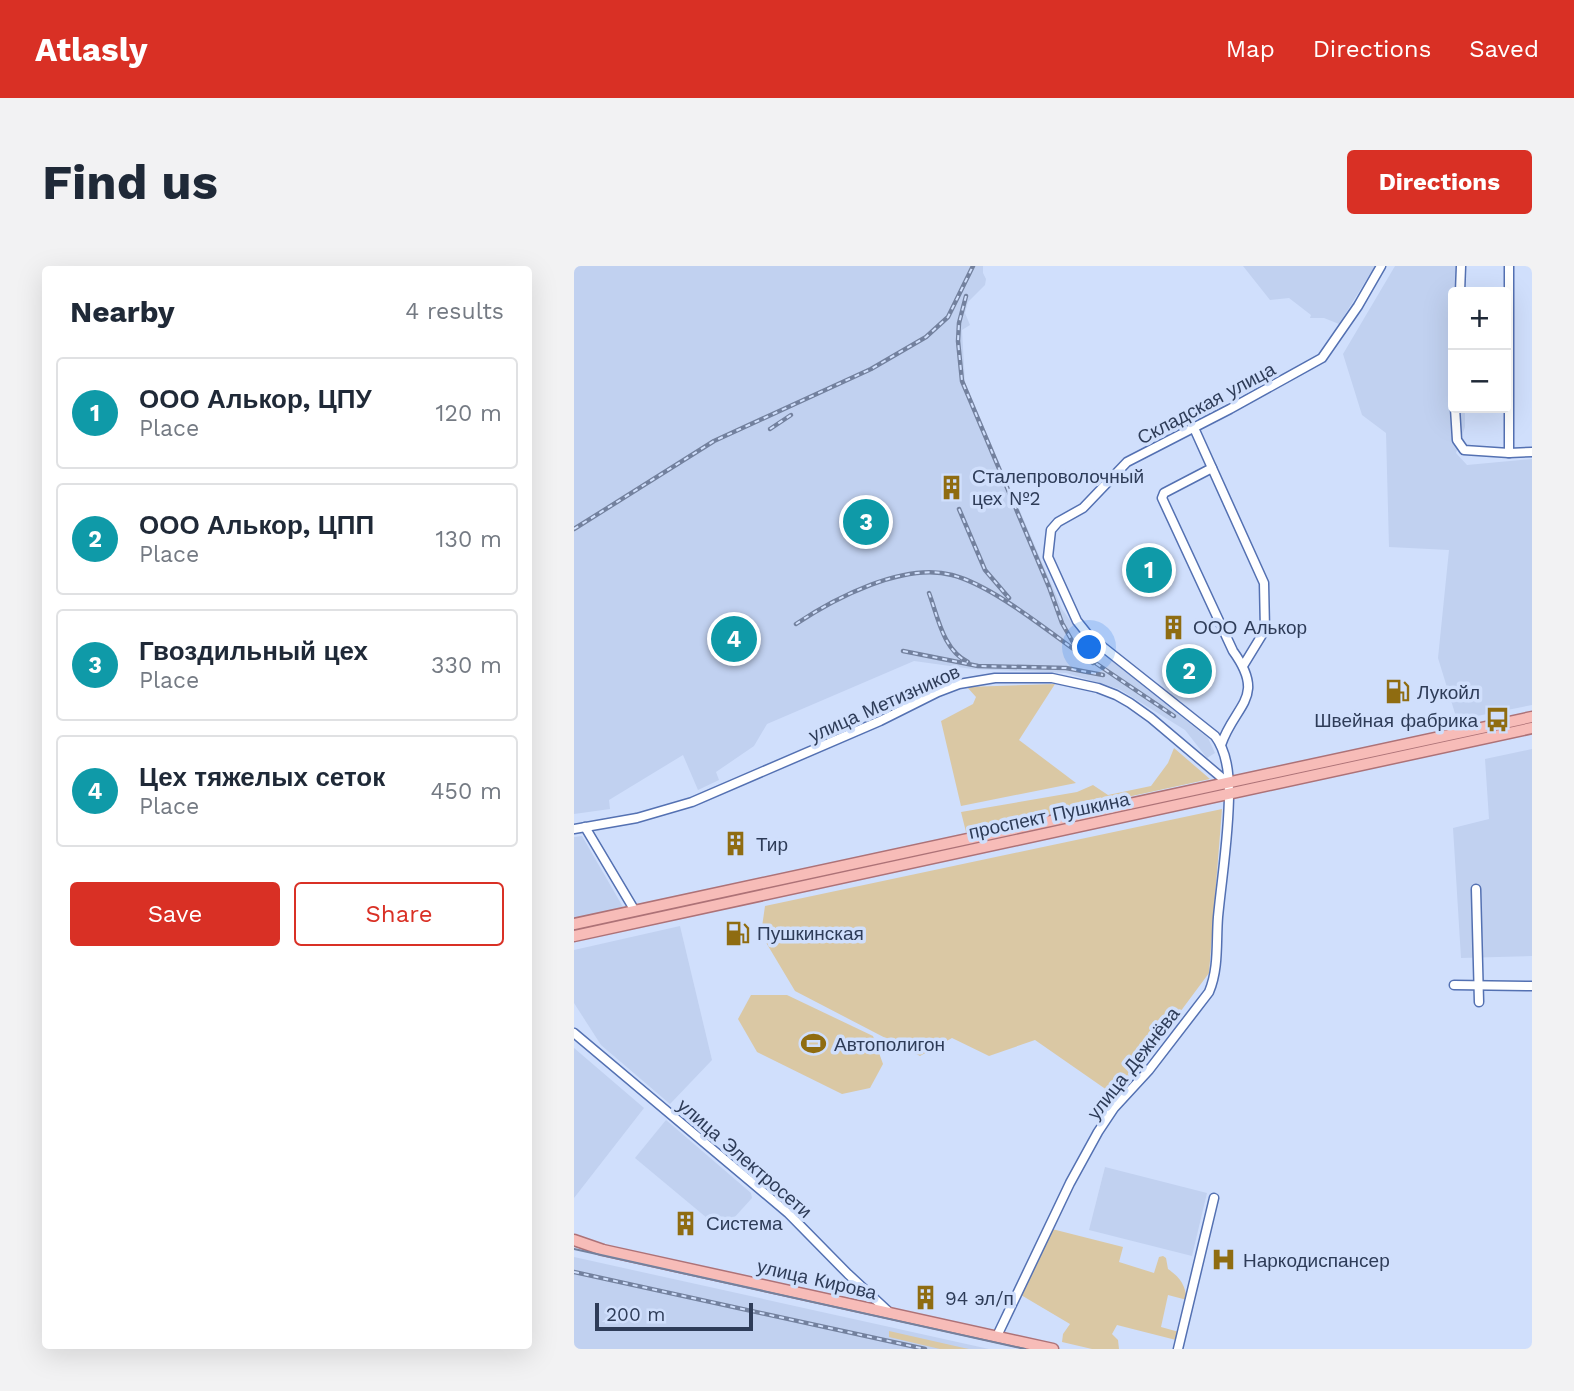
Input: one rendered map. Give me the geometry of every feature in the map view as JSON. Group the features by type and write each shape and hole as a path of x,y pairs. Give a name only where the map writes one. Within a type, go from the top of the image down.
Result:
{"main road":[{"name":"проспект Пушкина","path":"574,924 1532,717"},
{"name":"проспект Пушкина","path":"574,936 1532,728"},
{"path":"761,883 764,896"},
{"name":"улица Кирова","path":"574,1240 603,1250 1053,1349"}],"street":[{"name":"Складская улица","path":"1221,745 1215,736 1089,636 1077,621 1048,557 1051,530 1058,522 1083,508 1127,462 1322,358 1358,306 1381,266"},
{"path":"1460,287 1461,266"},
{"path":"1509,266 1509,453"},
{"path":"1455,413 1455,428 1460,447 1470,452 1532,452"},
{"path":"1194,428 1264,583 1265,631 1243,666"},
{"path":"1212,468 1164,492 1161,498 1233,651 1243,666 1248,696 1245,706 1230,723 1221,745 1228,783"},
{"name":"улица Метизников","path":"574,829 637,818 692,802 959,684 995,678 1052,678 1098,688 1116,695 1151,718 1222,775 1228,783"},
{"name":"улица Дежнёва","path":"997,1336 1070,1183 1098,1132 1114,1108 1149,1070 1209,992 1216,971 1228,783"},
{"path":"585,827 635,911"},
{"path":"1476,889 1479,1002"},
{"path":"1454,985 1532,986"},
{"name":"улица Электросети","path":"574,1033 788,1213 848,1275 890,1313"},
{"path":"1178,1349 1214,1198"}],"shaded area":[{"path":"574,266 983,266 985,285 968,302 965,313 970,325 962,330 965,383 1062,609 1076,629 1094,646 1208,738 1215,753 1207,758 1185,730 1119,689 1066,673 972,669 914,661 767,724 754,746 716,772 719,780 698,790 683,755 609,800 610,809 574,814"},
{"path":"1243,266 1375,266 1339,324 1324,318 1310,318 1311,315 1289,298 1270,300"},
{"path":"1395,266 1465,266 1465,287 1448,287 1448,413 1465,413 1465,427 1456,453 1467,465 1532,459 1532,705 1457,720 1438,658 1449,550 1389,547 1386,433 1362,415 1343,354"},
{"path":"1055,684 1019,740 1076,783 961,806 941,721 973,704 976,697 967,687"},
{"path":"1174,748 1210,779 966,832 961,812 1077,792 1093,785 1108,795 1151,786 1168,763"},
{"path":"1532,749 1532,956 1461,958 1453,828 1489,819 1485,759"},
{"path":"1222,809 1209,973 1117,1097 1035,1040 989,1056 952,1038 920,1056 795,991 761,934 765,906"},
{"path":"582,836 623,907 574,919 574,837"},
{"path":"680,926 712,1060 670,1104 601,1045 574,1003 574,950"},
{"name":"Автополигон","path":"751,995 787,995 873,1036 883,1064 870,1088 842,1094 757,1052 738,1019"},
{"path":"574,1048 644,1108 574,1198"},
{"path":"666,1120 751,1193 752,1198 732,1220 707,1218 635,1158"},
{"path":"1105,1167 1207,1193 1192,1256 1089,1230"},
{"path":"1052,1229 1123,1247 1119,1262 1154,1273 1159,1257 1166,1258 1168,1269 1184,1286 1187,1300 1168,1295 1161,1327 1179,1332 1176,1340 1117,1325 1112,1334 1118,1340 1119,1349 1092,1349 1062,1342 1063,1334 1070,1324 1021,1295"},
{"path":"574,1257 989,1349 574,1349"},
{"path":"889,1331 969,1349 940,1349 889,1337"}],"tram line":[{"path":"574,1249 1025,1349"}],"railway":[{"path":"574,529 714,441 871,369 926,337 948,317 973,266"},
{"path":"966,296 959,323 958,341 962,381 1062,623 1075,646"},
{"path":"770,429 791,415"},
{"path":"959,509 985,570 1009,598"},
{"path":"796,624 871,585 892,578 933,572 952,575 987,590 1093,663"},
{"path":"929,593 947,641 953,650 968,662"},
{"path":"903,651 978,666 1066,668 1103,675"},
{"path":"1088,658 1174,716"},
{"path":"574,1272 925,1349"}],"place":[{"name":"Сталепроволочный цех №2","path":"952,487"},
{"name":"Гвоздильный цех","path":"866,522"},
{"name":"ООО Алькор, ЦПУ","path":"1149,570"},
{"name":"ООО Алькор","path":"1173,627"},
{"name":"Цех тяжелых сеток","path":"734,639"},
{"name":"ООО Алькор, ЦПП","path":"1189,671"},
{"name":"Лукойл","path":"1397,692"},
{"name":"Швейная фабрика","path":"1498,720"},
{"name":"Тир","path":"736,844"},
{"name":"Пушкинская","path":"737,933"},
{"name":"Автополигон","path":"814,1044"},
{"name":"Система","path":"686,1223"},
{"name":"Наркодиспансер","path":"1223,1260"},
{"name":"94 эл/п","path":"925,1298"}]}
